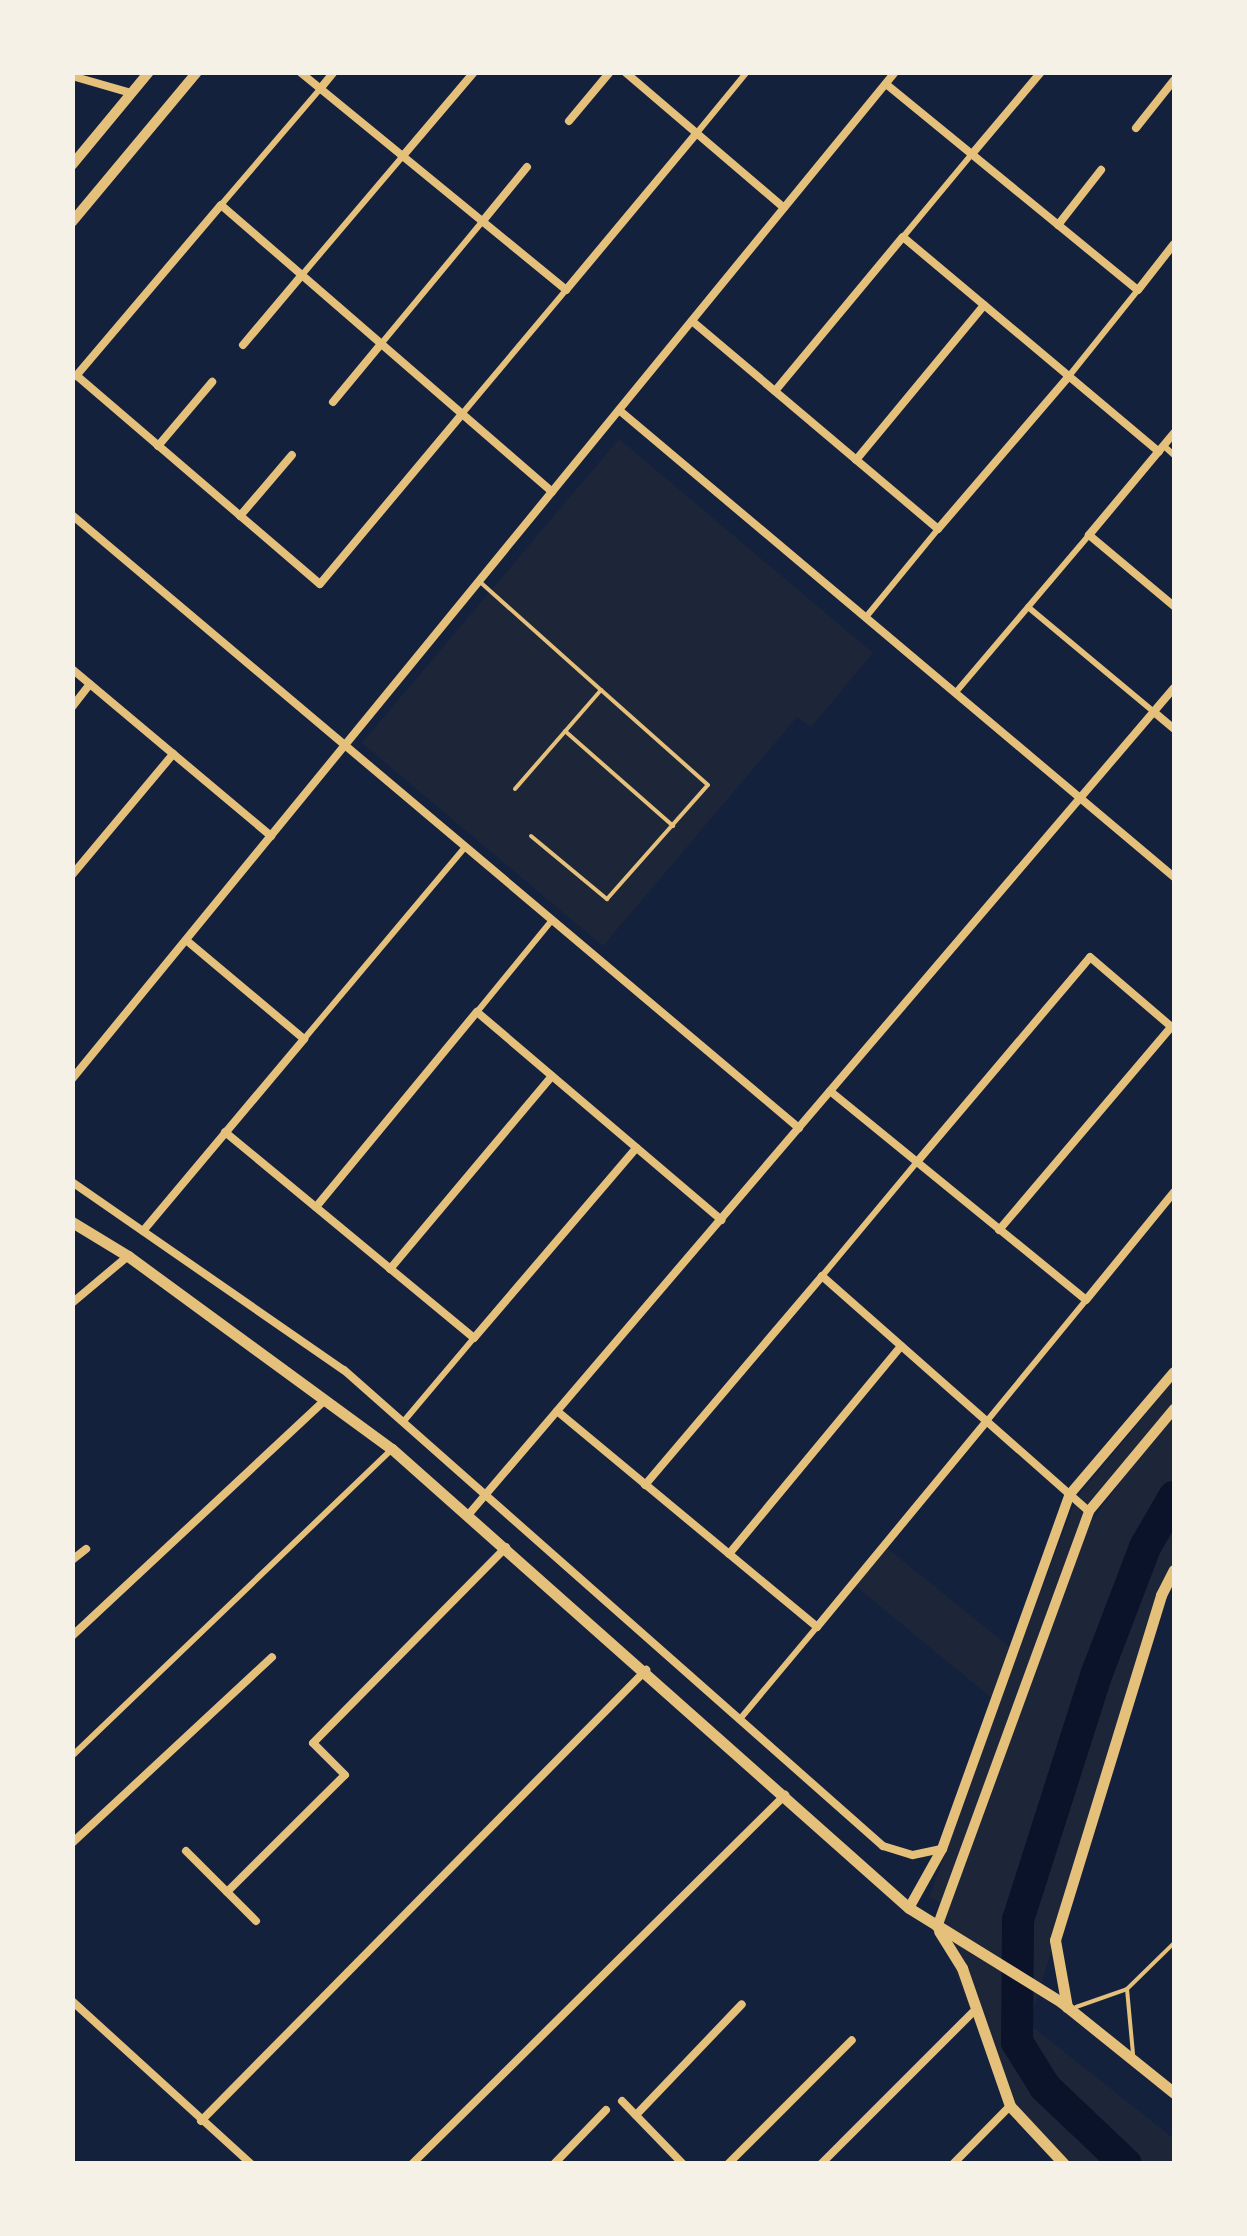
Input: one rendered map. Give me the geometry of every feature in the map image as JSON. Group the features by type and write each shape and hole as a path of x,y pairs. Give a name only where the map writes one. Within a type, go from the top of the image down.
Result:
{"main road":[{"path":"72,1222 128,1256 392,1449 646,1670 909,1908 1066,2006 1132,2054 1174,2093"},
{"path":"1066,2006 1055,1940 1161,1595 1174,1570"},
{"path":"937,1927 962,1968 973,2012 1010,2106 1064,2164"}],"street":[{"path":"72,165 149,72"},
{"path":"72,222 197,72"},
{"path":"300,72 566,290"},
{"path":"334,72 74,374 320,584 747,72"},
{"path":"243,345 474,72"},
{"path":"569,121 610,72"},
{"path":"625,72 784,208"},
{"path":"72,1079 895,72"},
{"path":"774,391 1041,72"},
{"path":"72,76 131,94"},
{"path":"1136,128 1173,76"},
{"path":"886,84 1138,290"},
{"path":"333,402 527,167"},
{"path":"1058,225 1101,170"},
{"path":"221,205 552,492"},
{"path":"903,237 1068,376 1174,455"},
{"path":"866,617 1174,244"},
{"path":"856,460 984,305"},
{"path":"692,321 938,530"},
{"path":"158,446 212,382"},
{"path":"619,410 1174,876"},
{"path":"956,692 1174,433"},
{"path":"240,516 292,455"},
{"path":"72,516 799,1128"},
{"path":"1089,535 1174,606"},
{"path":"1028,607 1174,729"},
{"path":"72,670 270,836"},
{"path":"72,707 90,684"},
{"path":"469,1514 1174,688"},
{"path":"72,875 173,754"},
{"path":"143,1231 465,846"},
{"path":"316,1207 552,920"},
{"path":"186,940 304,1038"},
{"path":"646,1485 1090,957 1173,1027 1000,1230"},
{"path":"477,1012 721,1220"},
{"path":"390,1269 552,1076"},
{"path":"830,1091 1086,1300"},
{"path":"225,1132 474,1338"},
{"path":"404,1421 636,1148"},
{"path":"72,1182 285,1325 404,1421 488,1491 883,1846 912,1855 942,1849"},
{"path":"740,1719 1174,1192"},
{"path":"72,1303 128,1256"},
{"path":"822,1276 1089,1511"},
{"path":"730,1554 901,1346"},
{"path":"909,1908 942,1849 1070,1494 1174,1372"},
{"path":"72,1636 325,1400"},
{"path":"937,1927 1089,1511 1174,1409"},
{"path":"557,1411 817,1626"},
{"path":"72,1756 392,1449"},
{"path":"227,1892 345,1775 313,1743 506,1546"},
{"path":"72,1560 86,1549"},
{"path":"72,1843 272,1657"},
{"path":"201,2121 646,1670"},
{"path":"412,2164 785,1796"},
{"path":"186,1851 256,1921"},
{"path":"72,2001 251,2164"},
{"path":"636,2116 742,2004"},
{"path":"821,2164 973,2012"},
{"path":"728,2164 852,2040"},
{"path":"622,2101 683,2164"},
{"path":"953,2164 1010,2106"},
{"path":"554,2164 606,2110"}],"lane":[{"path":"479,581 708,785 607,898 532,836"},
{"path":"515,788 601,690"},
{"path":"566,730 673,826"},
{"path":"1066,2006 1127,1989 1174,1943"},
{"path":"1127,1989 1132,2054"}],"shaded area":[{"path":"619,439 873,653 811,727 797,717 603,946 362,743"},
{"path":"1174,1380 1174,1404 1079,1524 941,1902 929,1898 999,1704 852,1583 883,1545 1017,1653 1076,1499"},
{"path":"1174,1409 1174,1580 1127,1701 1029,2024 1174,2139 1174,2163 1063,2163 1010,2106 937,1927 1080,1537"}],"waterway":[{"path":"1126,2164 1045,2087 1017,2042 1018,1920 1097,1673 1145,1547 1174,1497"}]}
